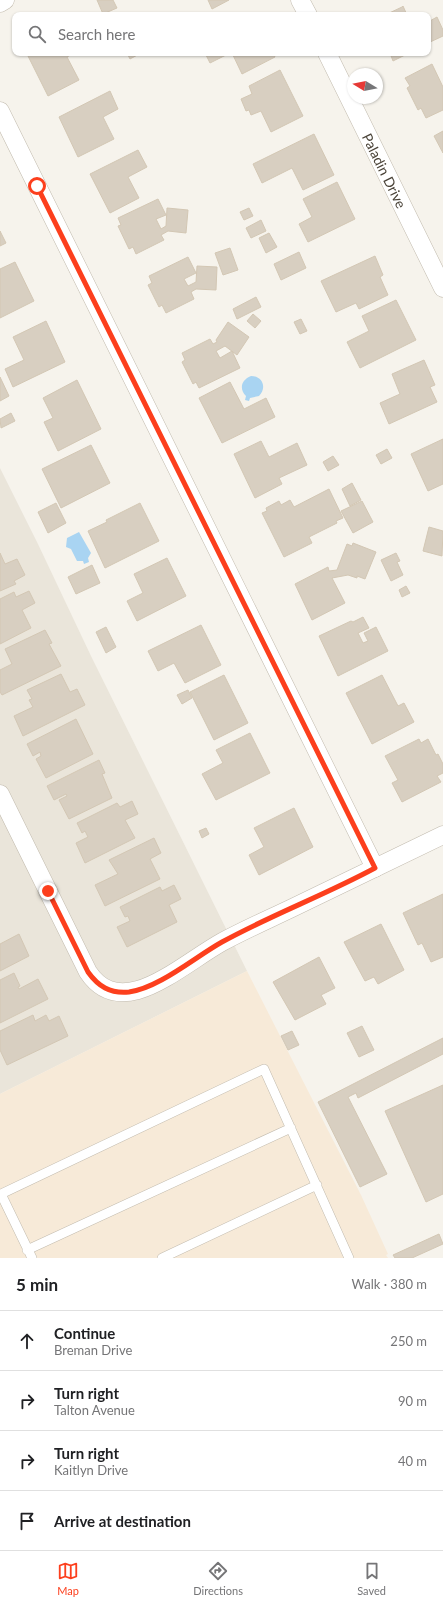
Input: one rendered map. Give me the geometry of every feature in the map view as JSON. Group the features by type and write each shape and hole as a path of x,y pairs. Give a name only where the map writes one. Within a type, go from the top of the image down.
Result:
{"street":[{"path":"0,3 5,0"},
{"path":"300,0 306,12"},
{"name":"Paladin Drive","path":"328,56 443,288"},
{"path":"0,111 375,868"},
{"path":"0,794 88,972 94,981 104,989 114,992 138,990 156,983 222,942 443,835"}],"lane":[{"path":"291,1128 30,1254 1,1194 264,1069 291,1128 316,1185 350,1258"},
{"path":"162,1258 316,1185"}],"shaded area":[{"path":"0,468 247,971 0,1094"},
{"path":"247,971 361,1195 388,1254 386,1255 388,1258 0,1258 0,1094"}],"water":[{"path":"251,376 261,380 263,390 259,396 250,398 249,401 245,400 246,396 242,390 242,385 245,380"},
{"path":"79,532 91,553 88,558 89,562 84,564 83,561 77,561 71,549 66,547 67,538"}],"building":[{"path":"97,0 113,0 117,8 108,12 102,12"},
{"path":"208,0 229,0 212,9"},
{"path":"403,6 406,12 391,12"},
{"path":"437,17 443,30 443,36 431,42 431,20"},
{"path":"28,56 69,56 67,57 79,80 48,96"},
{"path":"128,56 136,56 130,59"},
{"path":"206,56 224,56 210,63"},
{"path":"233,56 274,56 275,57 242,74"},
{"path":"391,56 403,56 393,61"},
{"path":"432,64 443,87 443,110 426,118 421,108 418,110 407,88 410,86 405,78"},
{"path":"280,70 303,116 271,132 261,111 251,115 249,110 246,111 241,99 252,94 249,86"},
{"path":"110,91 118,109 103,117 114,139 78,157 59,117"},
{"path":"443,131 443,153 434,136"},
{"path":"314,134 334,175 303,190 292,168 262,183 253,164"},
{"path":"138,150 147,167 128,177 139,198 110,213 90,174"},
{"path":"337,182 355,219 308,242 299,224 312,217 303,199"},
{"path":"158,199 166,215 156,219 161,229 166,226 167,208 188,210 186,233 168,231 161,235 164,240 136,254 133,247 129,249 118,226 121,225 118,218"},
{"path":"249,208 253,216 244,220 240,212"},
{"path":"261,220 266,231 251,238 246,228"},
{"path":"0,231 6,243 0,246"},
{"path":"269,233 277,247 266,253 259,238"},
{"path":"230,248 238,270 223,275 215,253"},
{"path":"299,252 306,268 281,280 274,264"},
{"path":"375,256 383,275 380,277 388,295 359,309 356,303 336,312 321,281"},
{"path":"188,257 196,273 184,279 188,286 196,282 197,266 217,267 216,290 196,289 191,292 194,299 166,313 162,305 159,307 148,285 152,283 149,276"},
{"path":"15,262 34,301 0,318 0,269"},
{"path":"256,297 261,307 237,319 233,309"},
{"path":"396,300 416,340 360,368 347,342 369,331 362,316"},
{"path":"253,314 261,321 255,328 247,321"},
{"path":"301,319 307,331 300,334 294,322"},
{"path":"46,321 65,362 13,387 5,369 24,360 13,337"},
{"path":"228,322 249,337 237,355 232,351 240,368 199,388 196,382 193,384 182,362 185,360 182,353 210,339 213,344 217,342 216,340","holes":["225,346 232,351 220,358 216,351"]},
{"path":"424,360 435,385 430,387 437,402 389,424 380,403 400,394 392,374"},
{"path":"0,377 9,396 0,401"},
{"path":"77,380 101,429 58,451 44,422 53,418 43,398"},
{"path":"230,382 244,409 266,398 275,417 222,443 199,398"},
{"path":"11,413 15,421 1,428 0,419"},
{"path":"443,439 443,484 428,491 411,454"},
{"path":"261,441 269,457 297,443 307,465 279,478 282,484 255,498 234,454"},
{"path":"91,445 110,483 61,508 42,469"},
{"path":"387,449 392,458 381,464 376,455"},
{"path":"333,456 339,465 328,471 323,462"},
{"path":"352,483 361,500 350,506 342,489"},
{"path":"329,489 343,518 336,521 337,523 309,537 312,543 284,557 262,513 267,511 266,508 279,501 281,505 290,500 294,507"},
{"path":"362,501 373,522 353,533 341,511"},
{"path":"56,503 66,523 48,533 38,512"},
{"path":"140,503 159,541 105,568 88,531"},
{"path":"429,527 443,531 442,556 423,551"},
{"path":"353,543 376,552 365,579 348,575 332,578 345,603 312,620 295,584 328,567 329,571 337,570 347,544 352,546"},
{"path":"0,553 5,564 17,559 25,575 14,581 16,584 0,591"},
{"path":"396,553 400,561 397,562 403,575 391,581 381,560"},
{"path":"167,558 186,596 137,621 127,601 143,593 134,574"},
{"path":"92,565 100,583 76,594 68,577"},
{"path":"406,586 410,593 402,597 399,590"},
{"path":"29,591 35,603 22,610 31,628 0,644 0,599 14,592 16,597"},
{"path":"363,617 369,628 358,633 363,643 368,641 364,633 376,627 388,651 338,676 319,636"},
{"path":"201,625 221,665 185,683 174,663 158,671 148,651"},
{"path":"106,627 116,647 106,653 96,632"},
{"path":"45,630 52,643 49,644 61,666 2,695 0,692 0,670 12,664 5,649"},
{"path":"61,674 70,692 77,689 85,705 23,736 14,716 33,707 29,700 32,699 27,690"},
{"path":"224,675 248,723 214,740 190,692"},
{"path":"382,675 398,706 404,703 414,722 372,744 346,693"},
{"path":"188,690 192,698 182,704 177,695"},
{"path":"76,719 93,754 46,778 36,759 41,756 40,752 33,756 27,744"},
{"path":"250,733 270,773 216,800 202,774 223,763 216,750"},
{"path":"419,739 421,743 428,739 436,755 438,754 443,764 443,773 437,776 441,782 402,802 392,783 398,780 385,756"},
{"path":"99,760 105,773 102,774 112,798 69,819 59,800 67,796 66,794 54,800 47,786"},
{"path":"132,801 138,814 125,820 135,838 85,863 76,843 88,837 85,831 82,833 77,823 117,803 120,807"},
{"path":"294,808 313,847 259,875 249,855 264,847 254,828"},
{"path":"206,828 209,834 202,838 199,831"},
{"path":"154,838 161,853 150,859 160,879 105,906 95,885 118,874 109,860"},
{"path":"174,885 181,899 169,905 177,922 127,947 117,927 130,921 128,916 125,917 120,907 160,887 162,891"},
{"path":"443,894 443,957 431,962 422,943 418,945 403,913"},
{"path":"381,924 404,970 378,984 374,977 365,981 344,942"},
{"path":"19,934 29,956 0,971 0,944"},
{"path":"319,957 335,988 321,995 326,1004 295,1020 273,982"},
{"path":"14,973 20,986 18,987 19,989 38,979 48,999 0,1023 0,980"},
{"path":"33,1015 35,1021 46,1015 49,1021 59,1016 68,1036 7,1065 0,1050 0,1031"},
{"path":"362,1026 374,1050 359,1057 347,1033"},
{"path":"292,1031 299,1045 288,1050 281,1036"},
{"path":"443,1038 443,1054 358,1098 356,1093 348,1097 387,1174 360,1187 318,1102"},
{"path":"443,1085 443,1194 426,1202 385,1111"},
{"path":"439,1234 443,1244 412,1258 395,1258 393,1255"}],"route":[{"path":"37,186 375,868 222,942 156,983 138,990 127,992 114,992 104,989 94,981 88,972 48,891"}]}
